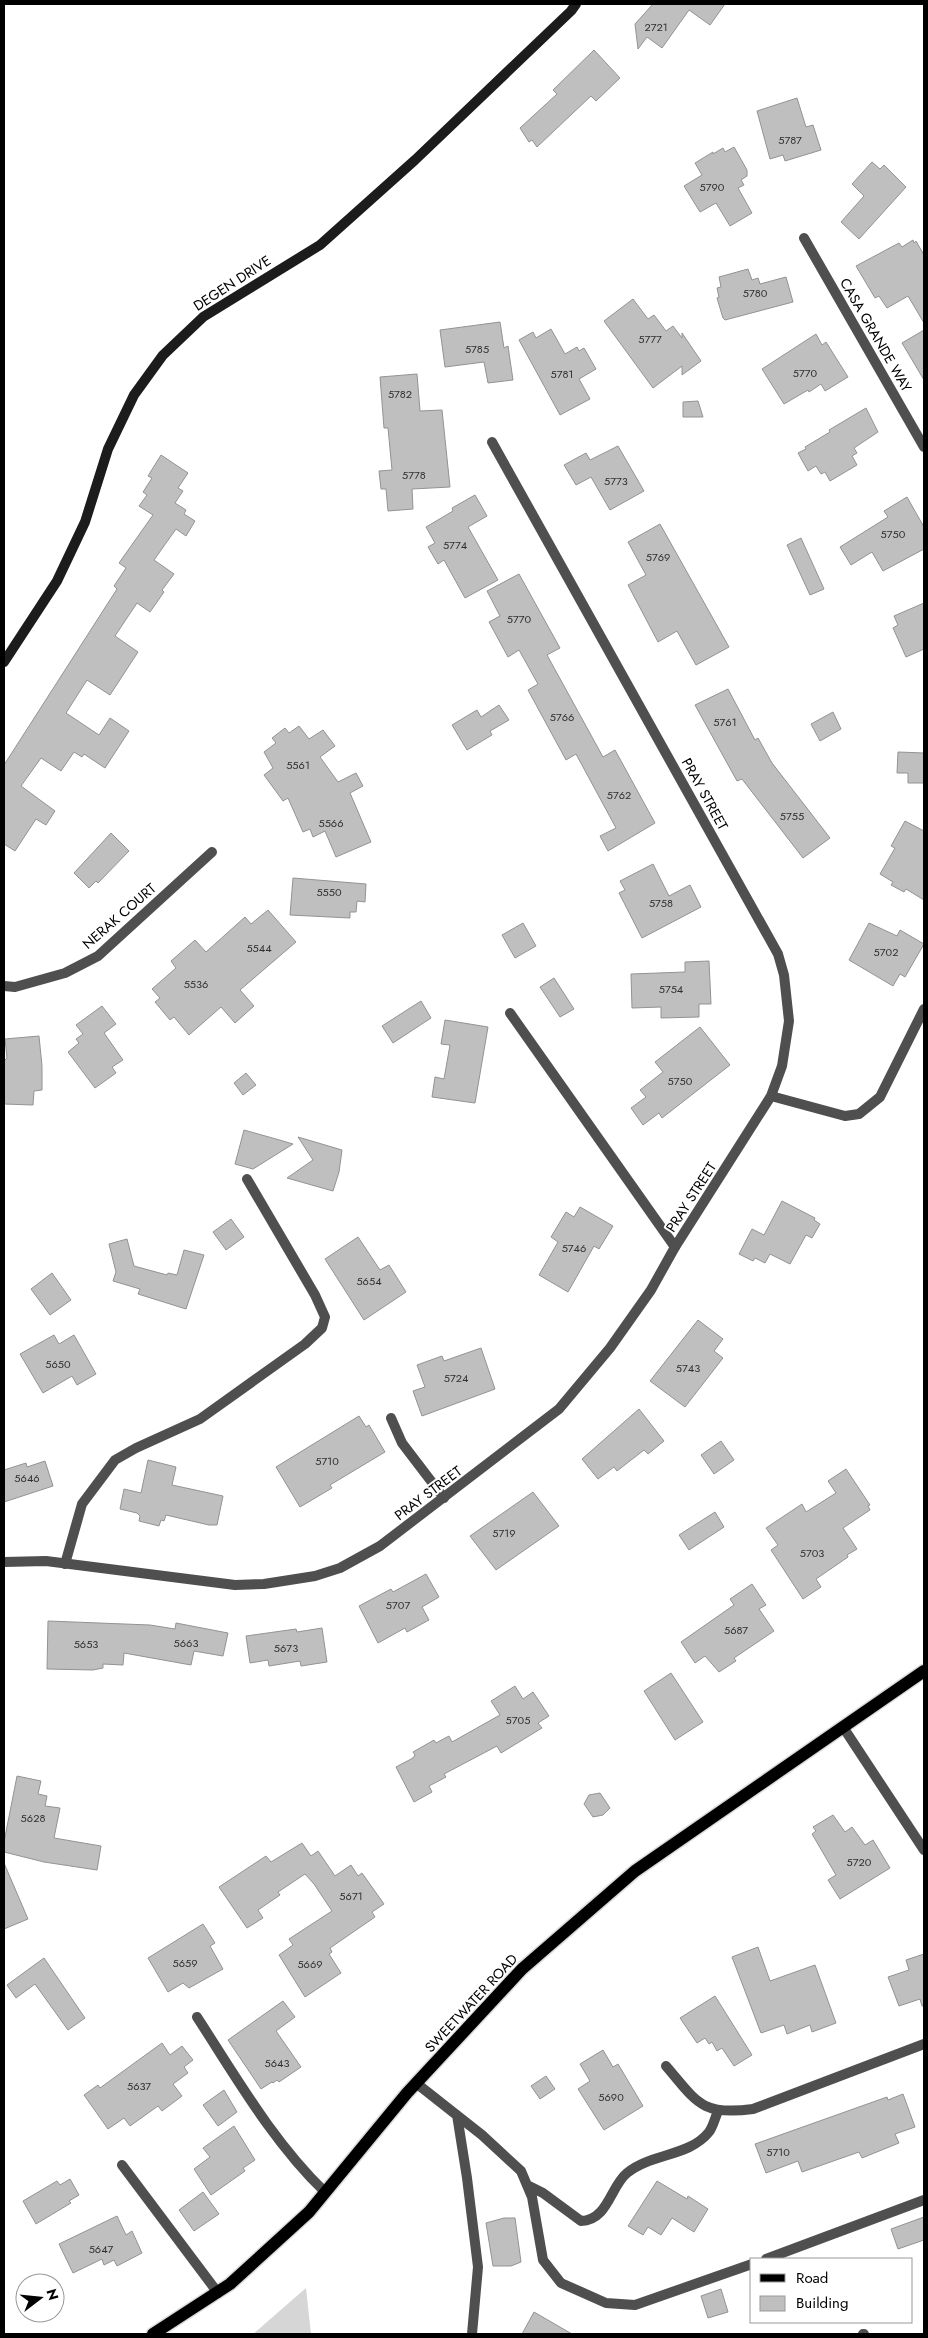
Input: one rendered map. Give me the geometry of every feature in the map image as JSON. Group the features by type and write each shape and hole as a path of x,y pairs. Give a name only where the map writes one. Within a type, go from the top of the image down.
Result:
{"main road":[{"name":"SWEETWATER ROAD","path":"153,2334 218,2293 309,2212 416,2083 522,1969 635,1871 924,1671"}],"street":[{"name":"DEGEN DRIVE","path":"4,662 56,581 86,522 108,449 134,395 163,356 203,317 320,244 416,160 571,11 576,4"},
{"name":"CASA GRANDE WAY","path":"804,238 924,447"},
{"name":"PRAY STREET","path":"4,1562 25,1560 235,1585 290,1581 340,1568 380,1546 559,1409 610,1348 651,1290 675,1247 771,1096 782,1066 789,1021 787,990 778,954 492,442"},
{"name":"NERAK COURT","path":"4,986 15,987 65,972 98,956 212,852"},
{"path":"771,1096 845,1116 859,1114 880,1097 924,1009"},
{"path":"510,1013 675,1247"},
{"path":"65,1564 82,1504 115,1460 136,1448 200,1419 304,1344 322,1328 324,1317 315,1295 247,1179"},
{"path":"391,1418 402,1443 444,1498"},
{"path":"843,1727 924,1850"},
{"path":"197,2017 256,2106 303,2171 324,2192"},
{"path":"666,2066 694,2099 711,2110 733,2112 753,2109 924,2044"},
{"path":"416,2083 521,2171 532,2197 543,2260 561,2283 606,2303 635,2305 750,2265"},
{"path":"527,2185 543,2193 581,2221 590,2221 601,2212 625,2174 641,2163 696,2145 710,2131 718,2111"},
{"path":"456,2115 467,2178 478,2267 472,2334"},
{"path":"122,2166 218,2293"},
{"path":"769,2258 924,2200"}],"shaded area":[{"path":"306,2288 311,2334 253,2334"}],"building":[{"path":"653,4 725,4 710,25 689,10 662,48 647,37 638,49 635,24"},
{"path":"594,50 620,78 596,101 591,96 537,147 532,140 529,142 520,128 557,94 553,90"},
{"path":"797,98 806,127 813,125 821,150 785,161 783,155 770,159 757,111"},
{"path":"734,147 747,170 747,176 741,180 744,185 738,188 752,213 730,226 716,203 700,212 684,186 702,175 695,163 713,152 713,154 723,148 725,152"},
{"path":"872,162 880,169 884,165 906,187 859,239 841,222 864,196 852,184"},
{"path":"913,240 914,243 916,241 924,255 924,323 908,296 887,308 879,296 875,298 856,266 899,243 902,247"},
{"path":"748,269 752,280 758,278 760,284 786,277 793,302 725,320 717,298 719,297 717,288 721,287 719,277"},
{"path":"633,299 648,319 654,315 666,331 673,326 682,338 682,333 701,361 682,375 682,366 653,388 604,321"},
{"path":"500,322 504,348 508,346 513,380 488,383 484,362 445,367 440,330"},
{"path":"551,329 565,354 577,347 579,351 584,348 596,369 579,379 590,399 560,415 519,340 533,332 536,338"},
{"path":"924,330 924,380 902,343"},
{"path":"816,334 822,345 826,342 848,377 825,391 821,384 784,404 762,369"},
{"path":"417,374 420,411 442,410 450,487 412,489 413,509 388,511 386,489 381,489 379,471 392,470 388,428 384,428 380,377"},
{"path":"698,401 703,417 683,417 683,402"},
{"path":"866,408 878,432 854,448 857,453 852,456 857,465 830,481 825,472 821,474 816,466 808,471 798,453 830,432 829,430"},
{"path":"618,446 644,491 610,510 591,477 576,485 564,465 586,453 590,460"},
{"path":"161,455 188,473 178,488 183,491 175,503 186,510 184,514 195,521 186,536 176,529 154,560 174,574 162,590 164,592 150,612 137,603 115,636 138,652 110,695 87,680 66,713 99,735 110,718 129,731 105,768 84,754 82,757 74,752 61,771 41,758 21,786 55,811 46,825 36,819 15,851 4,844 4,765 117,589 114,586 126,568 119,563 153,515 139,506 147,495 143,492 152,478 148,476"},
{"path":"475,495 487,516 468,527 498,580 465,598 444,560 438,564 428,547 435,543 426,527 453,511 452,508"},
{"path":"907,497 924,527 924,549 883,571 872,552 851,565 840,547 888,517 884,511"},
{"path":"660,524 729,647 696,665 677,631 658,642 628,585 646,575 628,542"},
{"path":"801,538 824,589 810,595 787,545"},
{"path":"519,574 560,648 547,655 603,757 615,750 655,823 608,851 600,836 616,828 576,754 566,760 528,690 538,684 519,650 508,657 489,622 500,616 487,591"},
{"path":"924,603 924,649 906,657 893,628 898,625 894,616"},
{"path":"728,689 755,740 758,738 772,763 830,838 803,858 742,779 737,781 695,705"},
{"path":"499,705 509,720 490,731 492,735 467,750 452,725 477,710 481,717"},
{"path":"833,712 841,729 820,741 811,724"},
{"path":"299,726 309,739 323,730 335,746 320,757 338,782 356,773 363,786 350,793 371,842 336,857 325,831 313,837 310,829 303,832 288,798 283,801 264,775 273,768 264,752 276,743 272,738 285,728 289,733"},
{"path":"898,752 924,753 924,783 908,783 908,773 897,773"},
{"path":"905,821 924,831 924,900 906,889 904,892 891,885 893,882 880,874 895,848 891,846"},
{"path":"111,833 129,851 98,883 96,881 89,888 74,873"},
{"path":"653,864 669,896 690,885 701,907 642,938 619,893 625,890 620,881"},
{"path":"293,878 366,884 365,902 357,901 356,912 350,912 350,918 290,915"},
{"path":"268,910 296,942 240,990 254,1006 235,1023 221,1007 189,1035 174,1017 170,1020 155,1002 160,998 152,989 176,968 171,961 195,940 206,952 245,917 251,924"},
{"path":"523,923 536,946 515,958 502,935"},
{"path":"869,923 897,936 900,930 924,944 905,977 900,974 893,986 849,960"},
{"path":"709,961 711,1004 699,1004 699,1017 661,1018 661,1007 632,1008 631,974 685,972 685,962"},
{"path":"554,978 574,1009 560,1017 540,987"},
{"path":"421,1001 431,1018 393,1043 382,1026"},
{"path":"102,1006 116,1024 104,1033 123,1060 112,1067 116,1073 95,1088 68,1052 79,1043 76,1039 83,1034 76,1025"},
{"path":"445,1020 488,1027 475,1103 432,1097 435,1077 444,1079 450,1045 441,1044"},
{"path":"700,1027 730,1065 662,1118 659,1113 643,1125 631,1108 646,1097 640,1090 663,1072 655,1062"},
{"path":"39,1036 42,1090 34,1091 33,1105 4,1104 4,1061 7,1058 5,1039"},
{"path":"246,1073 256,1085 243,1095 234,1083"},
{"path":"244,1130 293,1144 253,1169 235,1164"},
{"path":"298,1137 342,1150 339,1172 333,1191 287,1178 313,1160"},
{"path":"782,1201 815,1218 814,1220 820,1224 812,1238 806,1235 790,1264 770,1254 765,1263 755,1258 753,1261 739,1254 752,1229 764,1235"},
{"path":"580,1207 613,1226 599,1249 594,1246 568,1292 539,1275 558,1242 551,1237 566,1212 574,1217"},
{"path":"231,1219 244,1237 226,1250 213,1232"},
{"path":"358,1237 380,1270 389,1265 406,1292 364,1320 325,1259"},
{"path":"127,1239 134,1266 167,1275 168,1273 177,1275 184,1250 204,1255 186,1309 138,1294 140,1289 113,1281 116,1272 109,1244"},
{"path":"52,1273 71,1300 50,1315 31,1289"},
{"path":"698,1320 723,1339 714,1351 723,1358 685,1407 650,1381"},
{"path":"54,1335 59,1344 74,1335 96,1374 77,1385 72,1376 43,1393 20,1354"},
{"path":"481,1348 495,1389 422,1416 413,1391 425,1387 417,1365 442,1356 444,1361"},
{"path":"639,1409 664,1441 648,1454 644,1450 617,1471 614,1467 598,1479 582,1459"},
{"path":"359,1416 366,1427 369,1425 385,1452 330,1485 332,1488 300,1507 276,1467"},
{"path":"721,1441 734,1460 714,1474 701,1455"},
{"path":"148,1460 176,1467 172,1485 223,1496 217,1525 209,1525 166,1515 164,1521 161,1520 159,1526 139,1521 140,1516 137,1513 120,1509 124,1489 141,1493"},
{"path":"45,1461 53,1486 4,1502 4,1470 26,1463 27,1467"},
{"path":"846,1469 870,1505 868,1506 870,1510 843,1528 857,1549 816,1579 821,1587 803,1599 771,1550 778,1545 766,1528 802,1504 806,1512 836,1493 828,1481"},
{"path":"533,1492 559,1526 496,1570 470,1536"},
{"path":"715,1512 724,1527 689,1550 679,1535"},
{"path":"426,1574 439,1597 422,1607 429,1620 407,1632 405,1628 378,1643 359,1606 391,1589 393,1592"},
{"path":"752,1584 766,1605 759,1609 774,1631 734,1658 736,1661 719,1672 705,1656 695,1663 681,1642 734,1605 730,1599"},
{"path":"48,1621 150,1625 175,1629 176,1623 228,1633 223,1656 194,1651 191,1665 124,1653 123,1665 103,1664 103,1668 93,1670 47,1669"},
{"path":"322,1628 327,1662 301,1666 300,1661 269,1666 268,1660 250,1663 246,1636 296,1629 297,1632"},
{"path":"671,1673 703,1722 675,1740 644,1691"},
{"path":"515,1686 523,1699 533,1692 549,1716 538,1723 542,1728 501,1753 497,1746 444,1774 446,1777 429,1786 432,1792 414,1802 396,1767 413,1758 415,1755 413,1752 434,1740 436,1743 449,1736 452,1742 500,1715 491,1701"},
{"path":"17,1776 41,1781 38,1794 47,1796 45,1806 60,1808 54,1838 101,1846 97,1870 44,1862 4,1852 4,1842"},
{"path":"600,1793 610,1808 603,1815 593,1817 584,1804 589,1795"},
{"path":"833,1815 845,1832 852,1827 865,1845 873,1840 890,1868 840,1899 828,1880 836,1875 812,1834 816,1831 813,1827"},
{"path":"302,1843 311,1856 318,1851 335,1876 351,1865 358,1876 362,1873 384,1904 372,1912 375,1917 330,1948 332,1952 329,1954 341,1973 305,1997 279,1955 293,1945 289,1939 332,1911 314,1884 305,1874 278,1892 280,1895 258,1910 263,1918 247,1928 219,1887 266,1856 271,1862"},
{"path":"4,1863 28,1919 4,1929"},
{"path":"203,1924 215,1943 210,1946 223,1969 189,1988 183,1983 168,1992 148,1958"},
{"path":"758,1947 770,1981 815,1965 836,2023 812,2032 810,2025 787,2034 784,2025 761,2033 732,1957"},
{"path":"924,1954 924,2006 922,2006 920,1999 899,2006 888,1977 909,1970 906,1960"},
{"path":"44,1958 85,2018 68,2030 35,1984 16,1998 7,1985"},
{"path":"715,1996 752,2055 734,2066 722,2048 717,2051 712,2042 709,2044 705,2038 697,2043 680,2018"},
{"path":"283,2001 295,2017 276,2031 301,2067 279,2082 277,2080 261,2089 228,2040"},
{"path":"162,2043 170,2055 182,2046 193,2060 184,2067 188,2073 173,2084 182,2096 162,2111 158,2106 130,2126 124,2118 108,2129 84,2095 98,2085 100,2088"},
{"path":"603,2050 613,2067 618,2064 643,2106 604,2130 578,2089 590,2081 580,2064"},
{"path":"546,2076 555,2089 540,2099 531,2086"},
{"path":"224,2090 237,2112 218,2126 203,2105"},
{"path":"903,2094 915,2127 895,2134 899,2143 862,2158 859,2152 802,2172 798,2161 766,2173 755,2144 887,2097 888,2100"},
{"path":"234,2126 255,2160 243,2168 245,2171 211,2195 194,2169 210,2157 203,2148"},
{"path":"70,2179 79,2195 69,2201 71,2203 36,2224 23,2201 57,2181 60,2185"},
{"path":"657,2181 687,2199 688,2196 708,2209 694,2232 672,2218 661,2235 648,2227 643,2235 628,2226"},
{"path":"203,2192 219,2214 194,2231 179,2210"},
{"path":"117,2216 126,2235 132,2231 142,2253 117,2266 114,2260 104,2265 102,2259 73,2273 59,2244"},
{"path":"924,2217 924,2240 898,2249 891,2229"},
{"path":"504,2218 515,2218 521,2262 511,2266 493,2266 486,2223"},
{"path":"721,2289 728,2312 708,2318 701,2296"},
{"path":"534,2312 572,2334 522,2334"}]}
